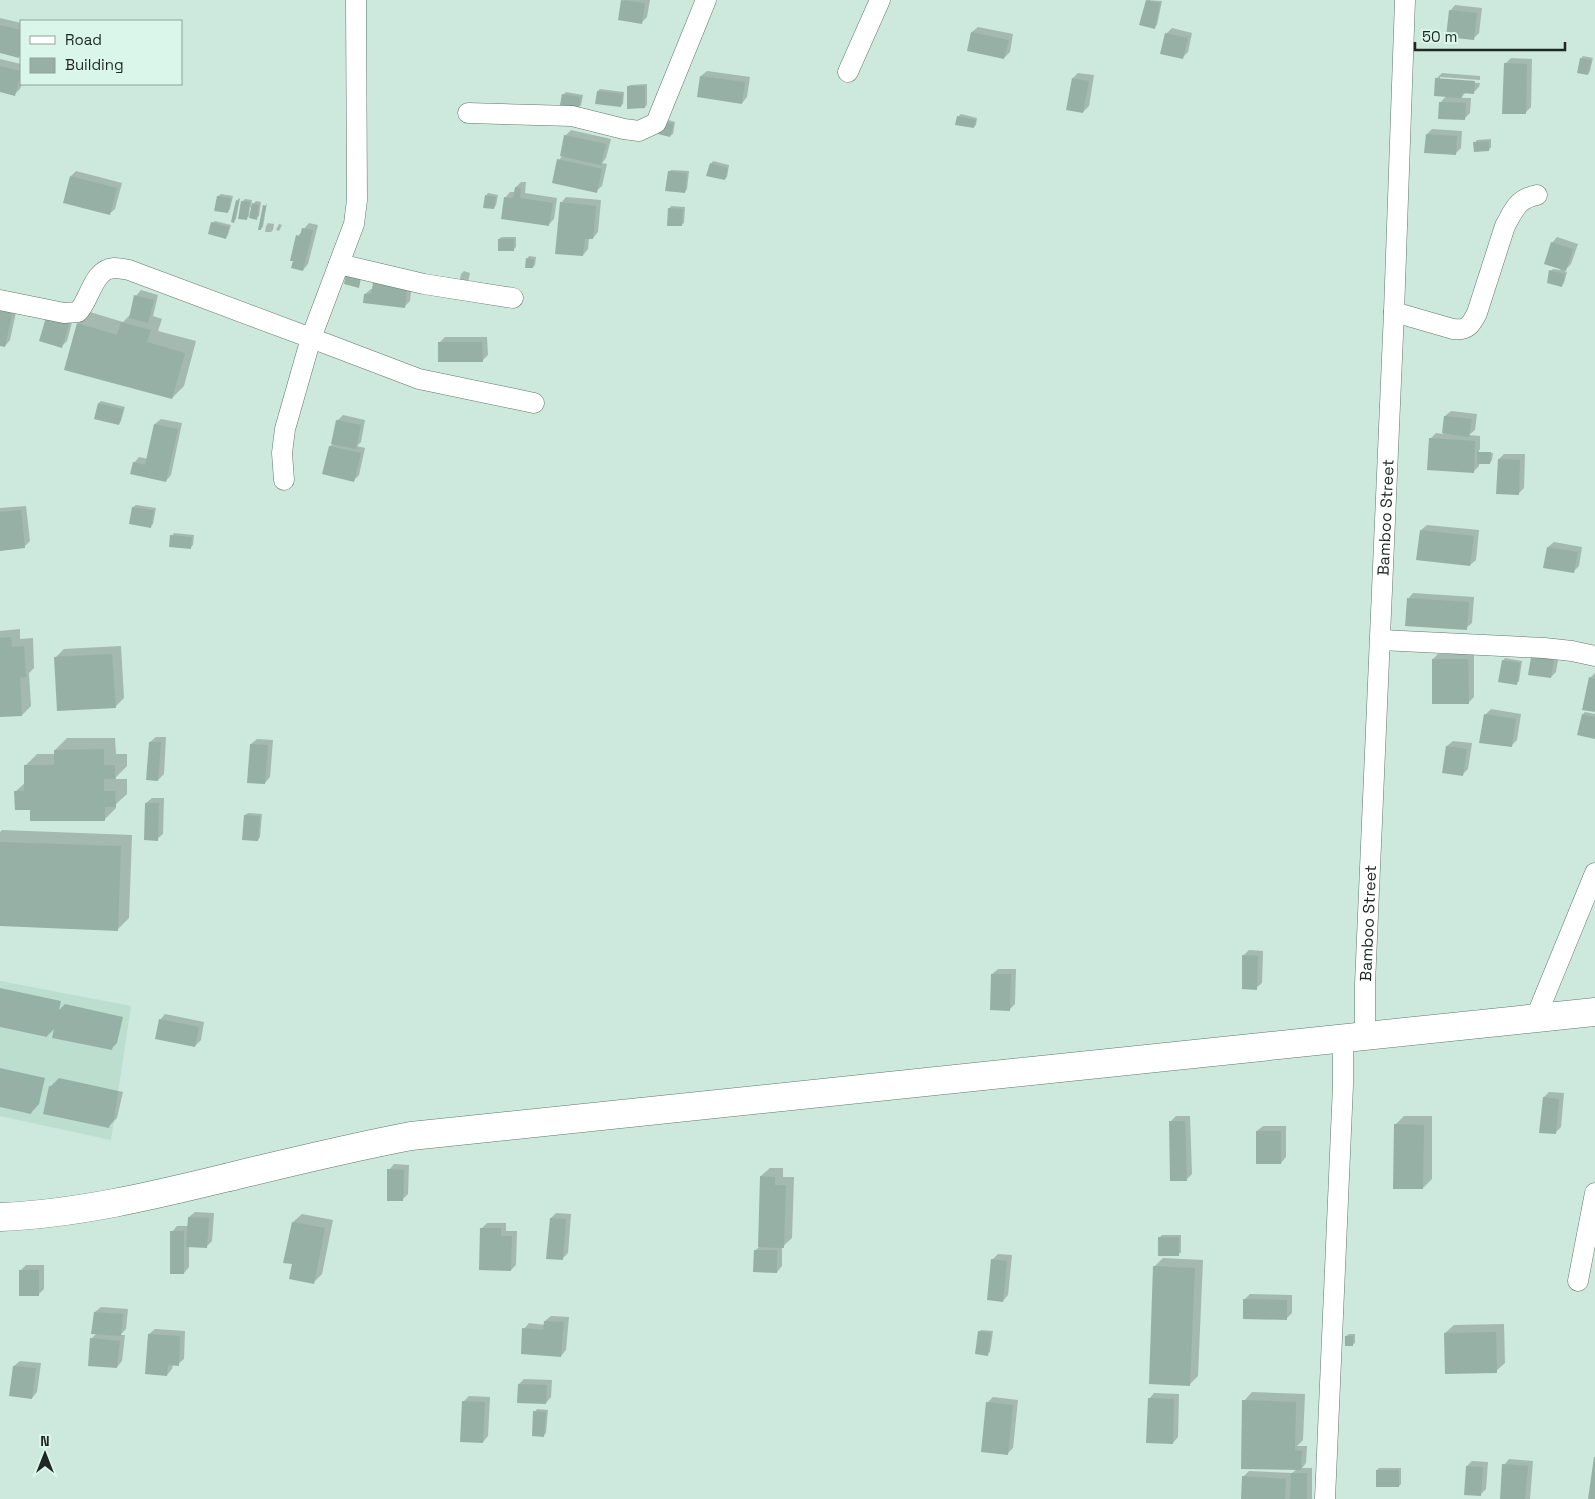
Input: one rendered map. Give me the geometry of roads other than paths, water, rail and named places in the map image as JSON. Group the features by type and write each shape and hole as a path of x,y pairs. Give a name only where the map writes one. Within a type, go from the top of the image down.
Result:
{"highway":[{"path":"0,1216 79,1209 154,1195 348,1148 411,1136 1595,1012"}],"street":[{"path":"284,480 282,453 285,429 311,338 354,224 357,200 356,0"},
{"path":"468,113 572,116 624,130 639,131 656,123 706,0"},
{"path":"848,72 880,0"},
{"name":"Bamboo Street","path":"1325,1499 1343,1085 1365,974 1381,640 1406,0"},
{"path":"1394,312 1453,329 1460,330 1472,324 1508,221 1518,203 1528,197 1537,195"},
{"path":"339,264 424,284 513,298"},
{"path":"0,300 64,313 78,312 82,308 98,275 106,269 129,270 420,378 534,403"},
{"path":"1381,640 1544,648 1595,656"},
{"path":"1536,1017 1595,873"},
{"path":"1578,1281 1595,1193"}]}
